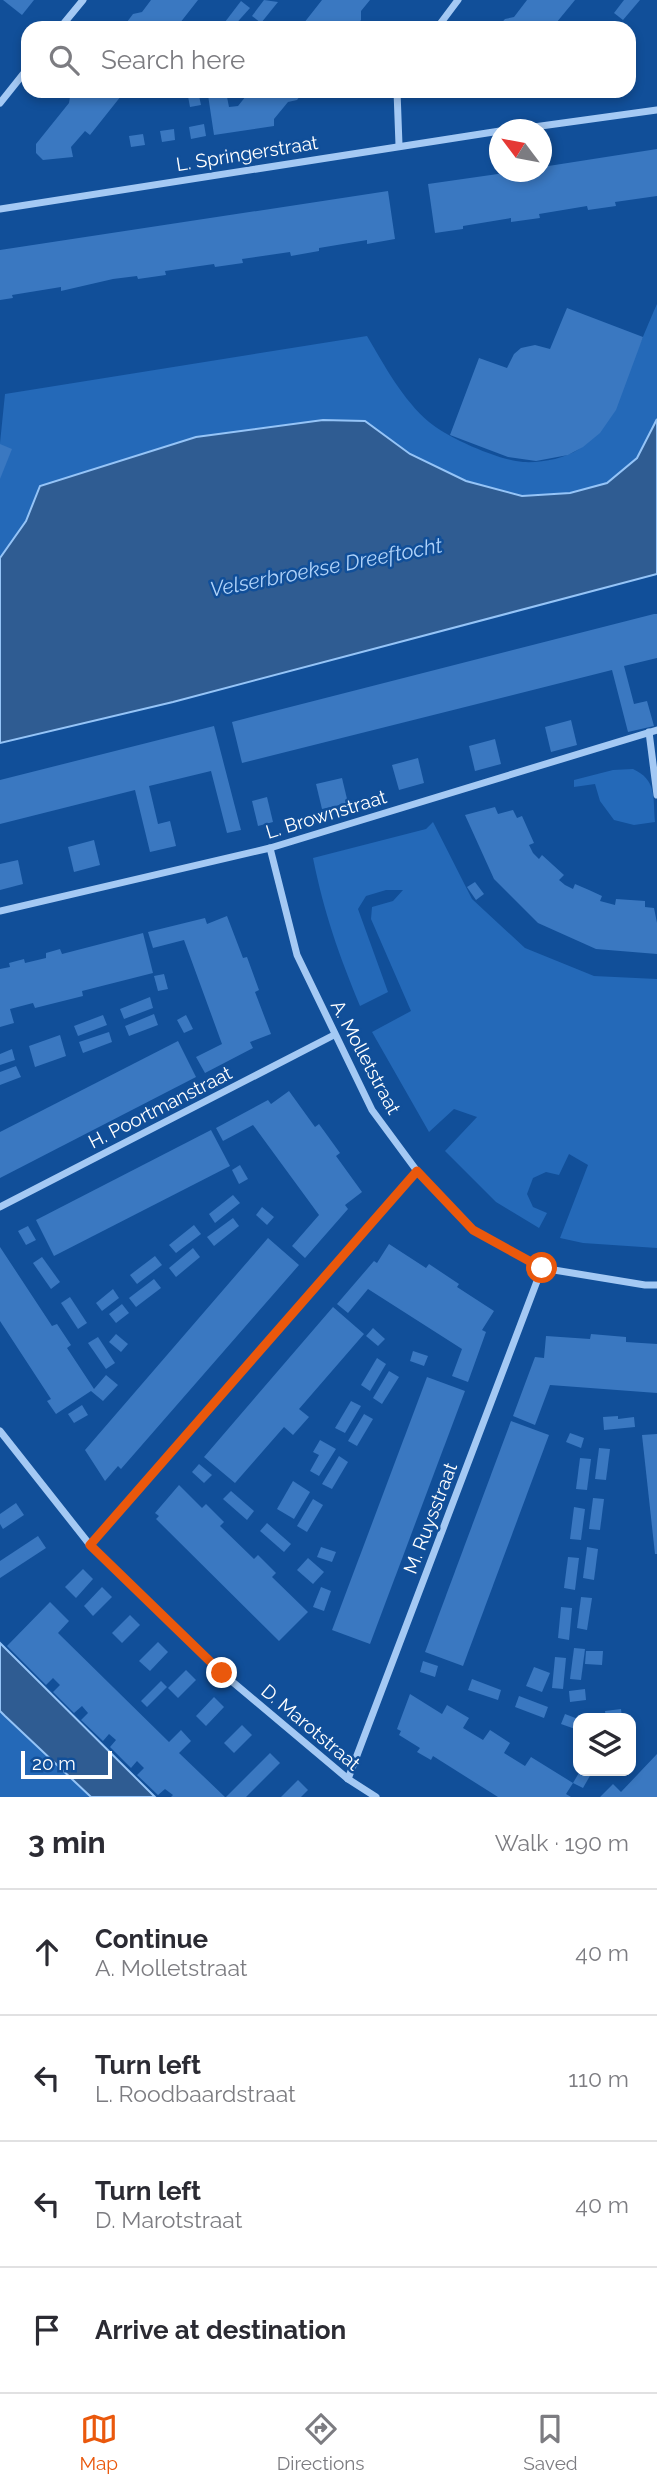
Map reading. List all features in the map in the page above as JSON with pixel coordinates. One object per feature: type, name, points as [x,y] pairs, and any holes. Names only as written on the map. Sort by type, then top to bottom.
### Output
[{"type":"street","points":[[66,21],[83,0]]},
{"type":"street","points":[[442,21],[458,0]]},
{"type":"street","points":[[0,103],[21,77]]},
{"type":"street","points":[[397,98],[399,145]]},
{"type":"street","points":[[552,124],[657,110]]},
{"type":"street","name":"L. Springerstraat","points":[[0,209],[489,132]]},
{"type":"street","points":[[653,731],[657,795]]},
{"type":"street","name":"L. Brownstraat","points":[[0,911],[270,848],[653,731]]},
{"type":"street","name":"A. Molletstraat","points":[[270,848],[297,955],[372,1110],[417,1171],[473,1230],[542,1268],[657,1285]]},
{"type":"street","name":"H. Poortmanstraat","points":[[0,1207],[334,1035]]},
{"type":"street","points":[[90,1545],[417,1171]]},
{"type":"street","name":"M. Ruysstraat","points":[[348,1779],[542,1268]]},
{"type":"street","name":"D. Marotstraat","points":[[0,1431],[90,1545],[222,1673],[348,1779],[376,1797]]},
{"type":"shaded area","points":[[657,304],[657,419],[637,458],[607,483],[570,493],[522,496],[466,481],[410,454],[365,421],[323,420],[196,437],[41,486],[26,521],[0,558],[0,443],[5,394],[367,336],[402,393],[437,428],[500,457],[523,462],[545,461],[579,449],[590,439],[623,382]]},
{"type":"shaded area","points":[[633,769],[641,773],[650,784],[655,822],[634,825],[614,820],[600,801],[595,784],[574,787],[574,780],[613,770]]},
{"type":"shaded area","points":[[433,822],[472,899],[525,948],[594,976],[657,979],[657,1248],[583,1243],[560,1238],[588,1165],[569,1154],[559,1175],[546,1172],[533,1178],[527,1194],[533,1207],[547,1213],[539,1228],[496,1202],[445,1151],[477,1117],[454,1109],[429,1132],[372,1032],[411,1011],[371,919],[372,907],[393,901],[403,890],[386,890],[366,896],[358,909],[388,992],[360,1006],[333,934],[313,858],[426,829]]},
{"type":"shaded area","points":[[0,1711],[5,1716],[91,1797],[0,1797]]},
{"type":"water","name":"Velserbroekse Dreeftocht","points":[[657,419],[657,574],[173,702],[0,743],[0,558],[26,521],[40,486],[196,437],[323,420],[365,421],[410,454],[466,481],[522,496],[570,493],[607,483],[637,458]]},
{"type":"water","points":[[0,1643],[155,1797],[91,1797],[5,1716],[0,1711]]},
{"type":"building","points":[[3,0],[34,0],[22,15]]},
{"type":"building","points":[[151,0],[198,0],[182,21],[128,21],[133,14],[142,12]]},
{"type":"building","points":[[264,0],[278,2],[263,21],[252,16]]},
{"type":"building","points":[[322,0],[370,0],[361,11],[360,21],[306,21]]},
{"type":"building","points":[[527,0],[575,0],[558,21],[503,21],[514,17]]},
{"type":"building","points":[[624,0],[640,0],[623,20],[614,13]]},
{"type":"building","points":[[241,1],[250,8],[238,21],[226,21]]},
{"type":"building","points":[[70,98],[119,98],[90,135],[85,131],[71,147],[73,157],[43,160],[36,153],[36,144],[69,103]]},
{"type":"building","points":[[188,98],[200,98],[201,105],[190,107]]},
{"type":"building","points":[[208,98],[227,98],[229,107],[238,106],[244,98],[299,98],[288,102],[274,119],[274,126],[214,135]]},
{"type":"building","points":[[204,124],[206,136],[191,139],[189,127]]},
{"type":"building","points":[[174,129],[175,140],[162,142],[160,131]]},
{"type":"building","points":[[143,134],[145,145],[131,147],[129,136]]},
{"type":"building","points":[[657,149],[657,196],[615,202],[616,206],[588,210],[587,206],[539,214],[540,218],[511,222],[511,218],[435,233],[428,184],[489,175],[489,182],[552,182],[552,165]]},
{"type":"building","points":[[388,191],[395,239],[367,244],[367,240],[291,256],[290,252],[242,259],[243,263],[165,271],[166,275],[113,279],[61,291],[61,287],[12,295],[13,298],[0,300],[0,250]]},
{"type":"building","points":[[567,308],[643,337],[616,410],[600,433],[568,455],[536,461],[508,457],[450,435],[479,358],[507,368],[514,354],[521,348],[535,345],[550,349]]},
{"type":"building","points":[[0,444],[12,449],[0,479]]},
{"type":"building","points":[[657,614],[657,658],[624,666],[634,704],[647,701],[654,726],[628,732],[612,670],[242,763],[232,722]]},
{"type":"building","points":[[571,720],[577,745],[551,752],[545,727]]},
{"type":"building","points":[[214,726],[241,830],[227,833],[211,771],[149,786],[158,824],[170,821],[176,846],[150,852],[135,790],[0,824],[0,780]]},
{"type":"building","points":[[495,739],[501,764],[475,771],[469,746]]},
{"type":"building","points":[[418,758],[424,783],[399,790],[392,765]]},
{"type":"building","points":[[342,778],[348,803],[322,809],[316,784]]},
{"type":"building","points":[[267,797],[273,822],[258,826],[252,801]]},
{"type":"building","points":[[495,807],[498,814],[513,810],[517,818],[522,816],[534,843],[529,845],[533,853],[539,859],[542,855],[564,875],[559,880],[565,885],[573,889],[575,884],[602,896],[600,901],[615,905],[616,899],[645,901],[645,907],[654,908],[657,954],[596,949],[538,923],[494,879],[465,815]]},
{"type":"building","points":[[94,840],[100,865],[74,872],[68,847]]},
{"type":"building","points":[[18,860],[23,884],[0,890],[0,864]]},
{"type":"building","points":[[475,882],[484,894],[476,900],[467,887]]},
{"type":"building","points":[[227,916],[243,958],[247,957],[259,990],[255,992],[271,1034],[250,1042],[253,1048],[205,1073],[196,1057],[222,1044],[184,940],[153,948],[148,932],[205,918],[207,924]]},
{"type":"building","points":[[143,933],[153,973],[82,991],[83,996],[35,1008],[33,1003],[10,1009],[14,1023],[0,1027],[0,969],[10,967],[9,963],[24,959],[25,963],[46,958],[46,953],[60,949],[62,954]]},
{"type":"building","points":[[164,974],[168,989],[158,991],[154,976]]},
{"type":"building","points":[[150,997],[153,1008],[124,1019],[120,1009]]},
{"type":"building","points":[[154,1014],[158,1025],[129,1036],[125,1026]]},
{"type":"building","points":[[103,1015],[107,1025],[78,1036],[74,1026]]},
{"type":"building","points":[[186,1015],[193,1029],[184,1033],[177,1020]]},
{"type":"building","points":[[109,1032],[112,1042],[83,1053],[79,1042]]},
{"type":"building","points":[[60,1035],[66,1056],[35,1067],[29,1046]]},
{"type":"building","points":[[178,1041],[196,1077],[0,1178],[0,1132]]},
{"type":"building","points":[[12,1049],[15,1060],[0,1065],[0,1054]]},
{"type":"building","points":[[16,1066],[21,1077],[0,1085],[0,1072]]},
{"type":"building","points":[[289,1091],[315,1127],[319,1124],[340,1153],[336,1156],[362,1192],[345,1205],[348,1209],[305,1258],[292,1246],[319,1215],[253,1125],[223,1141],[216,1128],[268,1100],[271,1104]]},
{"type":"building","points":[[211,1130],[230,1166],[54,1256],[36,1220]]},
{"type":"building","points":[[240,1165],[248,1179],[239,1184],[232,1170]]},
{"type":"building","points":[[233,1195],[240,1203],[215,1223],[209,1214]]},
{"type":"building","points":[[262,1207],[274,1217],[267,1225],[256,1215]]},
{"type":"building","points":[[233,1218],[239,1226],[214,1246],[207,1237]]},
{"type":"building","points":[[194,1225],[201,1234],[176,1253],[169,1245]]},
{"type":"building","points":[[28,1226],[36,1240],[26,1245],[18,1231]]},
{"type":"building","points":[[268,1238],[299,1265],[121,1469],[118,1466],[105,1481],[85,1450]]},
{"type":"building","points":[[389,1244],[426,1268],[429,1264],[459,1284],[457,1287],[494,1311],[482,1330],[486,1332],[468,1382],[452,1376],[462,1349],[368,1289],[348,1313],[337,1304],[374,1261],[377,1263]]},
{"type":"building","points":[[0,1247],[52,1326],[57,1324],[71,1345],[67,1348],[94,1389],[106,1375],[118,1385],[103,1401],[91,1391],[56,1414],[47,1401],[51,1399],[0,1321]]},
{"type":"building","points":[[193,1248],[200,1257],[176,1277],[169,1268]]},
{"type":"building","points":[[155,1256],[162,1265],[137,1284],[130,1275]]},
{"type":"building","points":[[42,1257],[60,1282],[51,1289],[33,1263]]},
{"type":"building","points":[[154,1279],[161,1288],[136,1307],[129,1298]]},
{"type":"building","points":[[113,1289],[119,1298],[102,1311],[96,1303]]},
{"type":"building","points":[[70,1297],[87,1323],[78,1329],[61,1303]]},
{"type":"building","points":[[122,1304],[129,1313],[116,1323],[109,1314]]},
{"type":"building","points":[[333,1307],[364,1334],[299,1409],[309,1417],[293,1435],[284,1427],[235,1483],[204,1457]]},
{"type":"building","points":[[373,1328],[385,1339],[378,1346],[366,1336]]},
{"type":"building","points":[[116,1334],[128,1344],[121,1352],[109,1342]]},
{"type":"building","points":[[591,1334],[626,1337],[626,1342],[657,1344],[657,1393],[550,1385],[535,1425],[513,1416],[535,1357],[544,1358],[546,1336],[590,1339]]},
{"type":"building","points":[[98,1337],[115,1363],[106,1369],[88,1343]]},
{"type":"building","points":[[413,1351],[428,1356],[424,1366],[410,1361]]},
{"type":"building","points":[[377,1358],[386,1364],[370,1391],[361,1385]]},
{"type":"building","points":[[389,1371],[399,1377],[382,1404],[373,1398]]},
{"type":"building","points":[[427,1377],[465,1391],[370,1644],[332,1630]]},
{"type":"building","points":[[351,1401],[361,1406],[345,1433],[335,1428]]},
{"type":"building","points":[[82,1405],[88,1415],[74,1423],[68,1414]]},
{"type":"building","points":[[364,1414],[373,1419],[357,1446],[348,1441]]},
{"type":"building","points":[[618,1416],[618,1419],[634,1417],[635,1427],[604,1430],[603,1417]]},
{"type":"building","points":[[511,1421],[549,1435],[463,1666],[425,1652]]},
{"type":"building","points":[[570,1433],[584,1438],[581,1448],[566,1442]]},
{"type":"building","points":[[657,1434],[657,1554],[655,1554],[642,1435]]},
{"type":"building","points":[[320,1440],[336,1449],[319,1476],[310,1471],[319,1455],[313,1452]]},
{"type":"building","points":[[599,1448],[610,1449],[606,1480],[595,1479]]},
{"type":"building","points":[[339,1456],[348,1462],[332,1489],[322,1484]]},
{"type":"building","points":[[580,1458],[591,1459],[587,1490],[576,1489]]},
{"type":"building","points":[[199,1464],[212,1475],[204,1483],[192,1472]]},
{"type":"building","points":[[293,1481],[310,1492],[294,1519],[277,1509]]},
{"type":"building","points":[[179,1485],[202,1508],[206,1504],[224,1522],[220,1526],[254,1559],[258,1555],[276,1573],[272,1577],[308,1612],[279,1641],[156,1519],[159,1516],[155,1513]]},
{"type":"building","points":[[231,1491],[254,1511],[247,1520],[223,1499]]},
{"type":"building","points":[[593,1498],[604,1499],[600,1530],[589,1529]]},
{"type":"building","points":[[313,1499],[323,1505],[307,1532],[297,1526]]},
{"type":"building","points":[[16,1503],[24,1515],[3,1529],[0,1514]]},
{"type":"building","points":[[574,1507],[585,1509],[581,1540],[570,1539]]},
{"type":"building","points":[[267,1523],[291,1544],[284,1552],[260,1531]]},
{"type":"building","points":[[38,1536],[46,1548],[0,1578],[0,1561]]},
{"type":"building","points":[[321,1547],[336,1552],[332,1562],[317,1557]]},
{"type":"building","points":[[587,1547],[598,1549],[594,1580],[583,1578]]},
{"type":"building","points":[[568,1557],[579,1558],[575,1590],[564,1588]]},
{"type":"building","points":[[308,1558],[324,1572],[313,1584],[297,1570]]},
{"type":"building","points":[[83,1569],[93,1579],[76,1598],[65,1587]]},
{"type":"building","points":[[102,1587],[112,1597],[93,1616],[84,1606]]},
{"type":"building","points":[[321,1587],[331,1591],[324,1611],[313,1607]]},
{"type":"building","points":[[581,1597],[592,1598],[587,1630],[577,1628]]},
{"type":"building","points":[[50,1602],[69,1621],[58,1633],[169,1742],[181,1730],[191,1741],[179,1753],[225,1797],[171,1797],[173,1795],[165,1789],[158,1795],[137,1775],[144,1768],[137,1761],[131,1768],[110,1747],[116,1740],[109,1734],[103,1741],[81,1720],[88,1713],[82,1706],[74,1713],[53,1692],[60,1685],[53,1678],[46,1685],[7,1646]]},
{"type":"building","points":[[561,1607],[572,1608],[569,1640],[558,1638]]},
{"type":"building","points":[[130,1615],[140,1625],[122,1643],[112,1633]]},
{"type":"building","points":[[158,1642],[168,1652],[150,1671],[139,1661]]},
{"type":"building","points":[[574,1648],[585,1649],[581,1680],[570,1679]]},
{"type":"building","points":[[586,1651],[603,1651],[602,1665],[585,1664]]},
{"type":"building","points":[[555,1657],[566,1658],[563,1689],[552,1688]]},
{"type":"building","points":[[423,1661],[438,1666],[435,1677],[420,1672]]},
{"type":"building","points":[[534,1667],[550,1673],[542,1692],[526,1686]]},
{"type":"building","points":[[186,1670],[196,1680],[178,1698],[168,1688]]},
{"type":"building","points":[[472,1679],[501,1690],[498,1700],[468,1690]]},
{"type":"building","points":[[161,1681],[167,1687],[147,1707],[141,1701]]},
{"type":"building","points":[[585,1689],[586,1700],[570,1702],[569,1691]]},
{"type":"building","points":[[410,1694],[442,1714],[447,1705],[469,1718],[463,1728],[483,1740],[490,1730],[510,1743],[504,1753],[525,1766],[531,1757],[573,1783],[566,1794],[571,1797],[498,1797],[433,1756],[431,1760],[417,1752],[420,1748],[399,1735],[401,1731],[397,1729]]},
{"type":"building","points":[[519,1696],[548,1707],[544,1718],[515,1707]]},
{"type":"building","points":[[214,1697],[224,1707],[206,1726],[196,1716]]},
{"type":"building","points":[[621,1709],[621,1713],[605,1713]]},
{"type":"building","points":[[565,1714],[573,1717],[573,1728],[561,1724]]},
{"type":"building","points":[[242,1725],[252,1735],[234,1753],[224,1743]]},
{"type":"building","points":[[270,1753],[280,1763],[246,1797],[226,1797]]},
{"type":"building","points":[[657,1754],[657,1797],[600,1797],[613,1784],[621,1792]]},
{"type":"building","points":[[577,1776],[590,1776],[583,1788],[573,1783]]},
{"type":"building","points":[[298,1780],[308,1790],[301,1797],[281,1797]]},
{"type":"route","points":[[222,1673],[90,1545],[417,1171],[473,1230],[542,1268]]}]
